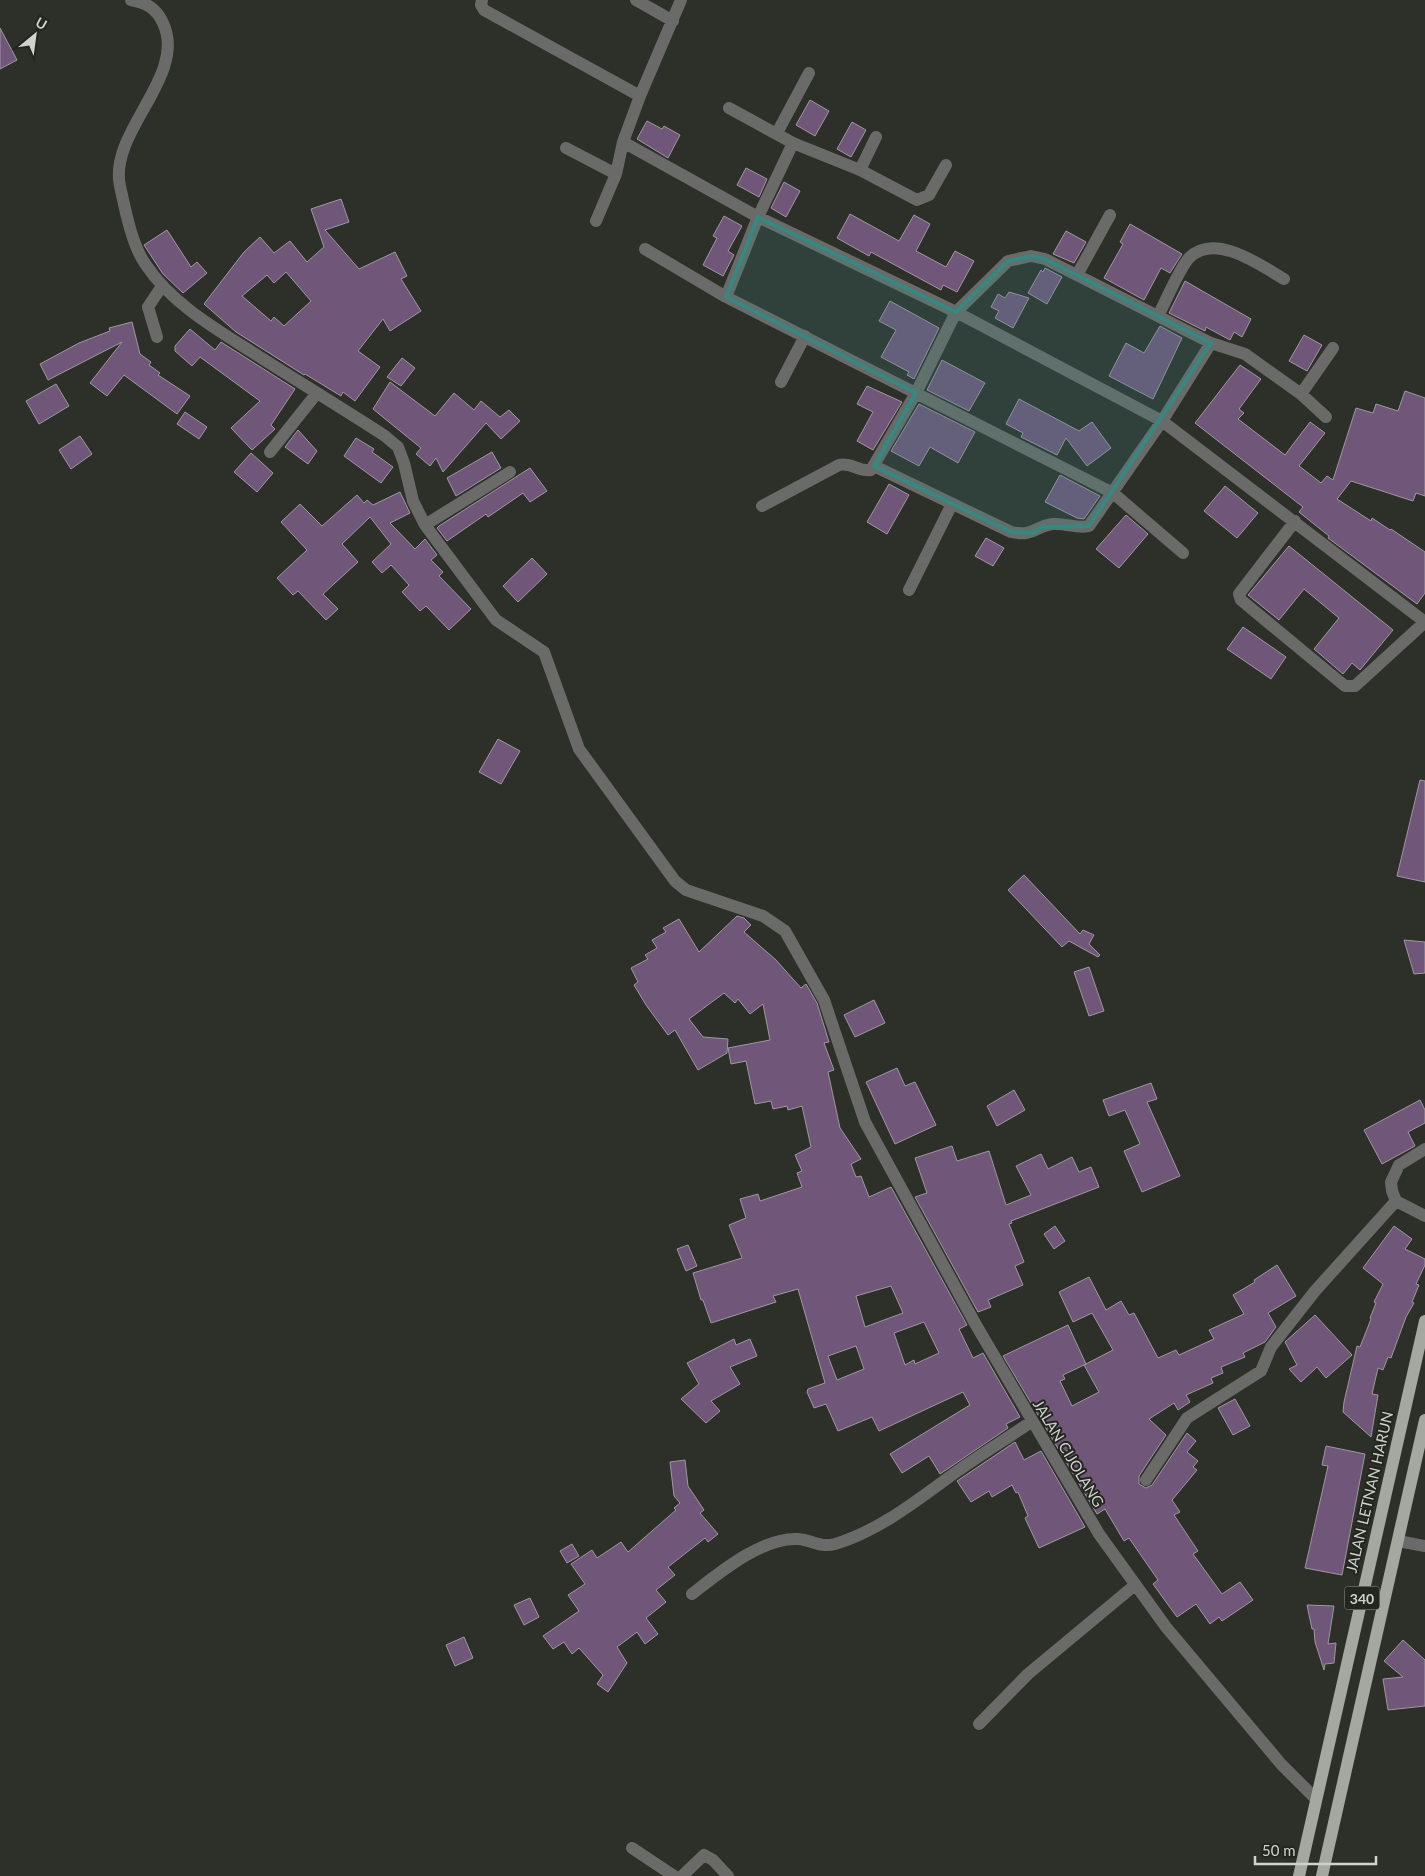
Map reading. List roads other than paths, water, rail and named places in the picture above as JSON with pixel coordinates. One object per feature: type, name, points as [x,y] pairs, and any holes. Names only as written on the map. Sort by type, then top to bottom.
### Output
[{"type":"main road","name":"JALAN LETNAN HARUN","points":[[1299,1876],[1425,1321]]},
{"type":"main road","name":"340","points":[[1322,1876],[1425,1420]]},
{"type":"main road","points":[[1358,1615],[1380,1621]]},
{"type":"street","name":"JALAN CIJOLANG","points":[[131,0],[145,3],[157,11],[168,40],[165,63],[121,157],[119,179],[140,256],[162,286],[213,327],[385,436],[398,447],[413,501],[425,525],[496,620],[544,652],[579,749],[675,881],[686,890],[763,916],[785,931],[824,1000],[865,1122],[1031,1422],[1098,1534],[1166,1627],[1281,1764],[1316,1800]]},
{"type":"street","points":[[482,0],[481,5],[484,10],[640,96]]},
{"type":"street","points":[[636,0],[673,21]]},
{"type":"street","points":[[596,221],[616,174],[624,142],[640,96],[681,0]]},
{"type":"street","points":[[777,133],[809,73]]},
{"type":"street","points":[[729,108],[793,143],[860,170],[917,200],[929,196],[946,165]]},
{"type":"street","points":[[860,170],[876,137]]},
{"type":"street","points":[[624,142],[758,217],[956,312],[1162,421],[1294,521],[1425,622],[1355,686],[1345,686],[1242,600],[1239,594],[1294,521]]},
{"type":"street","points":[[726,297],[758,217],[793,143]]},
{"type":"street","points":[[566,148],[616,174]]},
{"type":"street","points":[[1077,275],[1110,215]]},
{"type":"street","points":[[1158,316],[1188,259],[1205,249],[1210,248],[1240,254],[1284,279]]},
{"type":"street","points":[[645,249],[726,297],[1113,493],[1183,553]]},
{"type":"street","points":[[762,506],[839,465],[850,465],[866,471],[874,466],[916,392],[956,312],[996,270],[1008,261],[1019,257],[1031,256],[1046,259],[1211,343],[1245,354],[1301,394],[1326,417]]},
{"type":"street","points":[[156,337],[148,307],[162,286]]},
{"type":"street","points":[[781,382],[805,336]]},
{"type":"street","points":[[874,466],[1012,532],[1022,535],[1032,533],[1051,524],[1082,528],[1089,526],[1162,421],[1211,343]]},
{"type":"street","points":[[1301,394],[1332,348]]},
{"type":"street","points":[[270,452],[317,393]]},
{"type":"street","points":[[425,525],[510,472]]},
{"type":"street","points":[[909,590],[952,504]]},
{"type":"street","points":[[1425,1149],[1399,1165],[1394,1174],[1392,1191],[1396,1201],[1425,1216]]},
{"type":"street","points":[[1146,1480],[1188,1418],[1261,1371],[1271,1347],[1315,1291],[1396,1201]]},
{"type":"street","points":[[692,1594],[736,1560],[776,1543],[798,1540],[820,1546],[835,1544],[875,1526],[916,1501],[1031,1422]]},
{"type":"street","points":[[1398,1541],[1425,1546]]},
{"type":"street","points":[[978,1724],[1028,1674],[1136,1585]]},
{"type":"street","points":[[632,1848],[674,1876]]},
{"type":"street","points":[[682,1876],[704,1855],[728,1876]]}]
